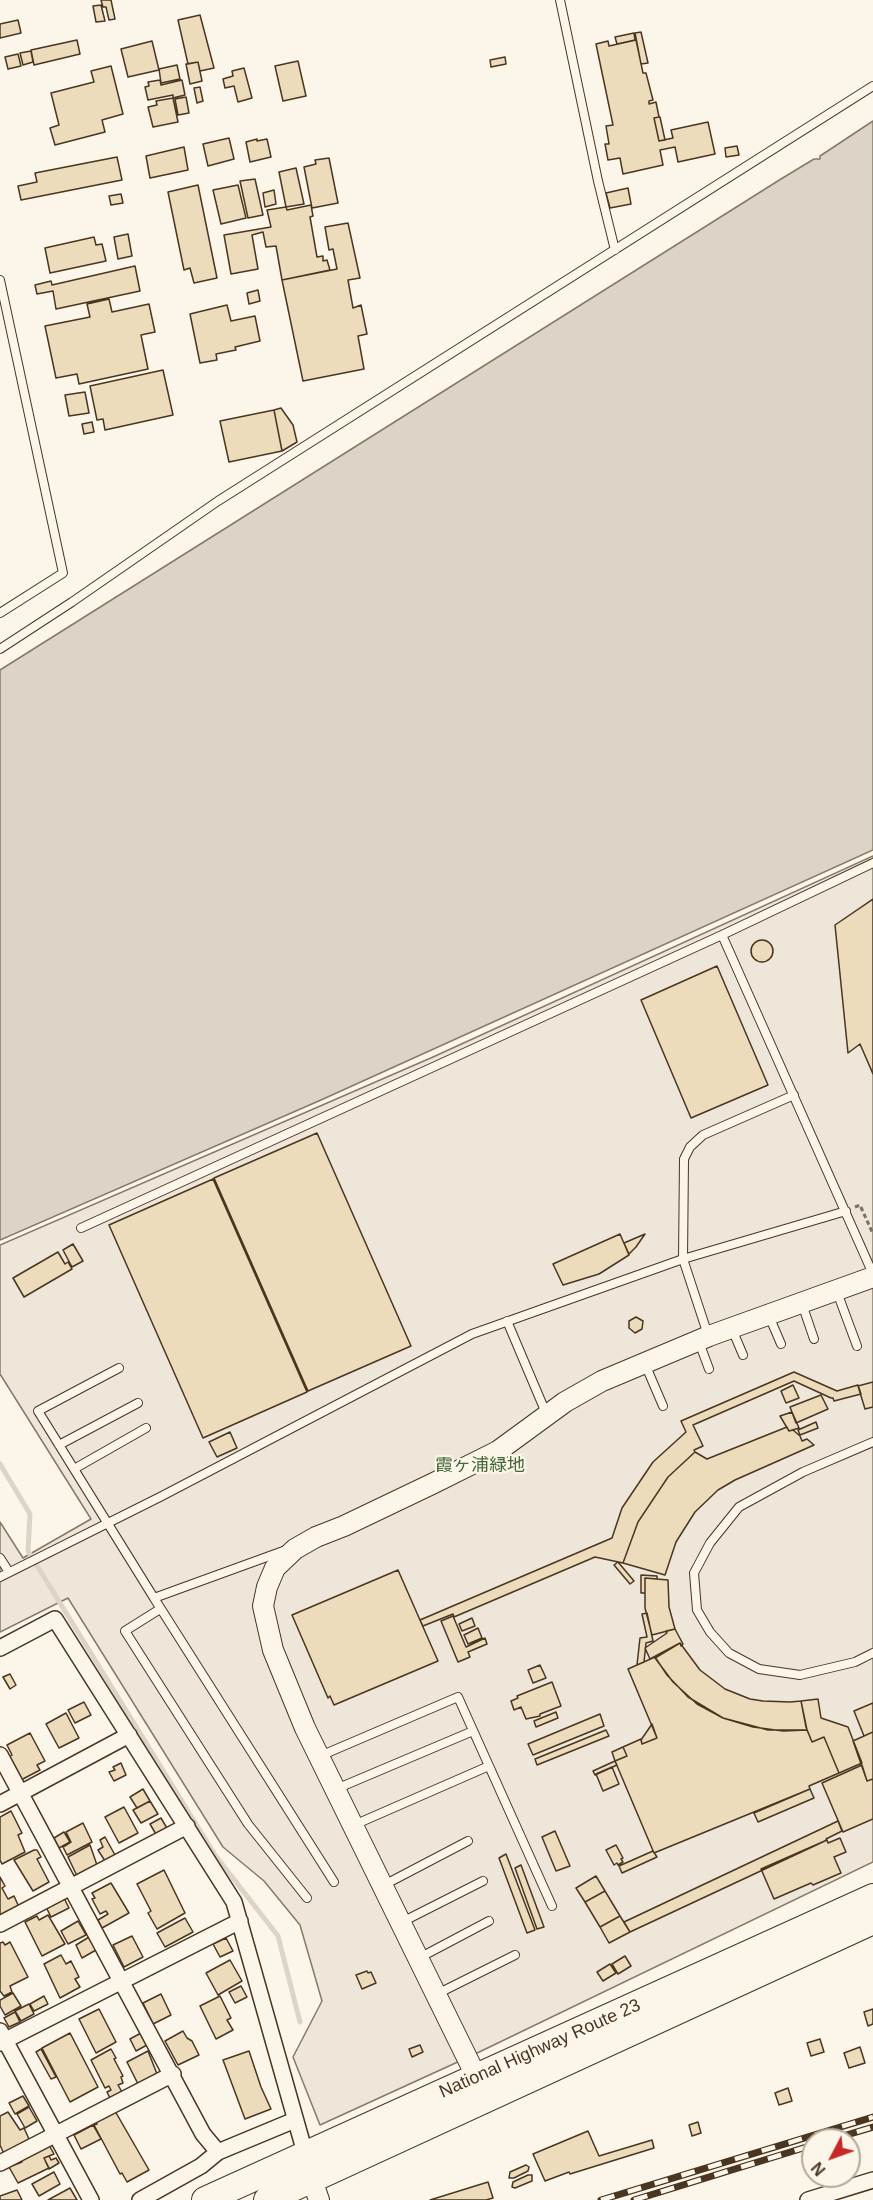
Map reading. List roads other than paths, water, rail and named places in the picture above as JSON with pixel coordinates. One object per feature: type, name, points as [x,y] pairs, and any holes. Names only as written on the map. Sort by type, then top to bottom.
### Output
[{"type":"highway","name":"National Highway Route 23","points":[[205,2200],[873,1897]]},
{"type":"highway","name":"National Highway Route 23","points":[[267,2200],[316,2190],[873,1921]]},
{"type":"street","points":[[477,2078],[305,1728],[273,1650],[263,1606],[267,1587],[275,1568],[295,1549],[307,1542],[434,1483],[498,1450],[602,1380],[704,1338],[873,1277]]},
{"type":"street","points":[[0,1648],[55,1619],[234,1902],[316,2190]]},
{"type":"street","points":[[0,1804],[129,1736]]},
{"type":"street","points":[[0,1755],[173,2074],[203,2134],[219,2152]]},
{"type":"street","points":[[0,1924],[187,1826]]},
{"type":"street","points":[[91,2200],[2,2038],[123,1981],[240,1921]]},
{"type":"street","points":[[0,2163],[173,2074]]},
{"type":"street","points":[[140,2200],[201,2166],[219,2152],[295,2120]]},
{"type":"street","points":[[808,2200],[873,2180]]},
{"type":"lane","points":[[560,0],[615,250]]},
{"type":"lane","points":[[0,649],[218,501],[873,86]]},
{"type":"lane","points":[[0,280],[63,573],[0,613]]},
{"type":"lane","points":[[81,1228],[722,935],[873,863]]},
{"type":"lane","points":[[722,935],[846,1211],[873,1277]]},
{"type":"lane","points":[[709,1369],[704,1338],[683,1259],[684,1159],[690,1147],[703,1135],[794,1095]]},
{"type":"lane","points":[[0,1577],[472,1334],[683,1259],[846,1211]]},
{"type":"lane","points":[[836,1290],[857,1346]]},
{"type":"lane","points":[[802,1303],[814,1339]]},
{"type":"lane","points":[[768,1315],[781,1344]]},
{"type":"lane","points":[[507,1321],[547,1415]]},
{"type":"lane","points":[[732,1328],[743,1355]]},
{"type":"lane","points":[[644,1362],[663,1406]]},
{"type":"lane","points":[[119,1368],[38,1411],[74,1469],[103,1525],[154,1599],[334,1882]]},
{"type":"lane","points":[[59,1445],[138,1403]]},
{"type":"lane","points":[[74,1469],[147,1428]]},
{"type":"lane","points":[[873,1442],[803,1472],[739,1507],[710,1543],[694,1573],[697,1610],[710,1632],[729,1653],[759,1669],[800,1675],[855,1662],[873,1653]]},
{"type":"lane","points":[[154,1599],[307,1542]]},
{"type":"lane","points":[[0,1558],[9,1572]]},
{"type":"lane","points":[[160,1609],[125,1630],[248,1824],[307,1898]]},
{"type":"lane","points":[[319,1756],[458,1697],[552,1906]]},
{"type":"lane","points":[[335,1790],[472,1731]]},
{"type":"lane","points":[[353,1826],[489,1766]]},
{"type":"lane","points":[[382,1886],[468,1841]]},
{"type":"lane","points":[[400,1923],[483,1881]]},
{"type":"lane","points":[[418,1959],[489,1921]]},
{"type":"lane","points":[[436,1995],[515,1955]]},
{"type":"waterway","points":[[0,1464],[30,1514],[28,1551],[215,1855],[278,1936],[300,2022]]},
{"type":"railway","points":[[601,2200],[873,2117]]},
{"type":"railway","points":[[861,2131],[873,2127]]},
{"type":"railway","points":[[634,2200],[801,2149]]},
{"type":"park label","name":"霞ヶ浦緑地","points":[[480,1466]]}]
